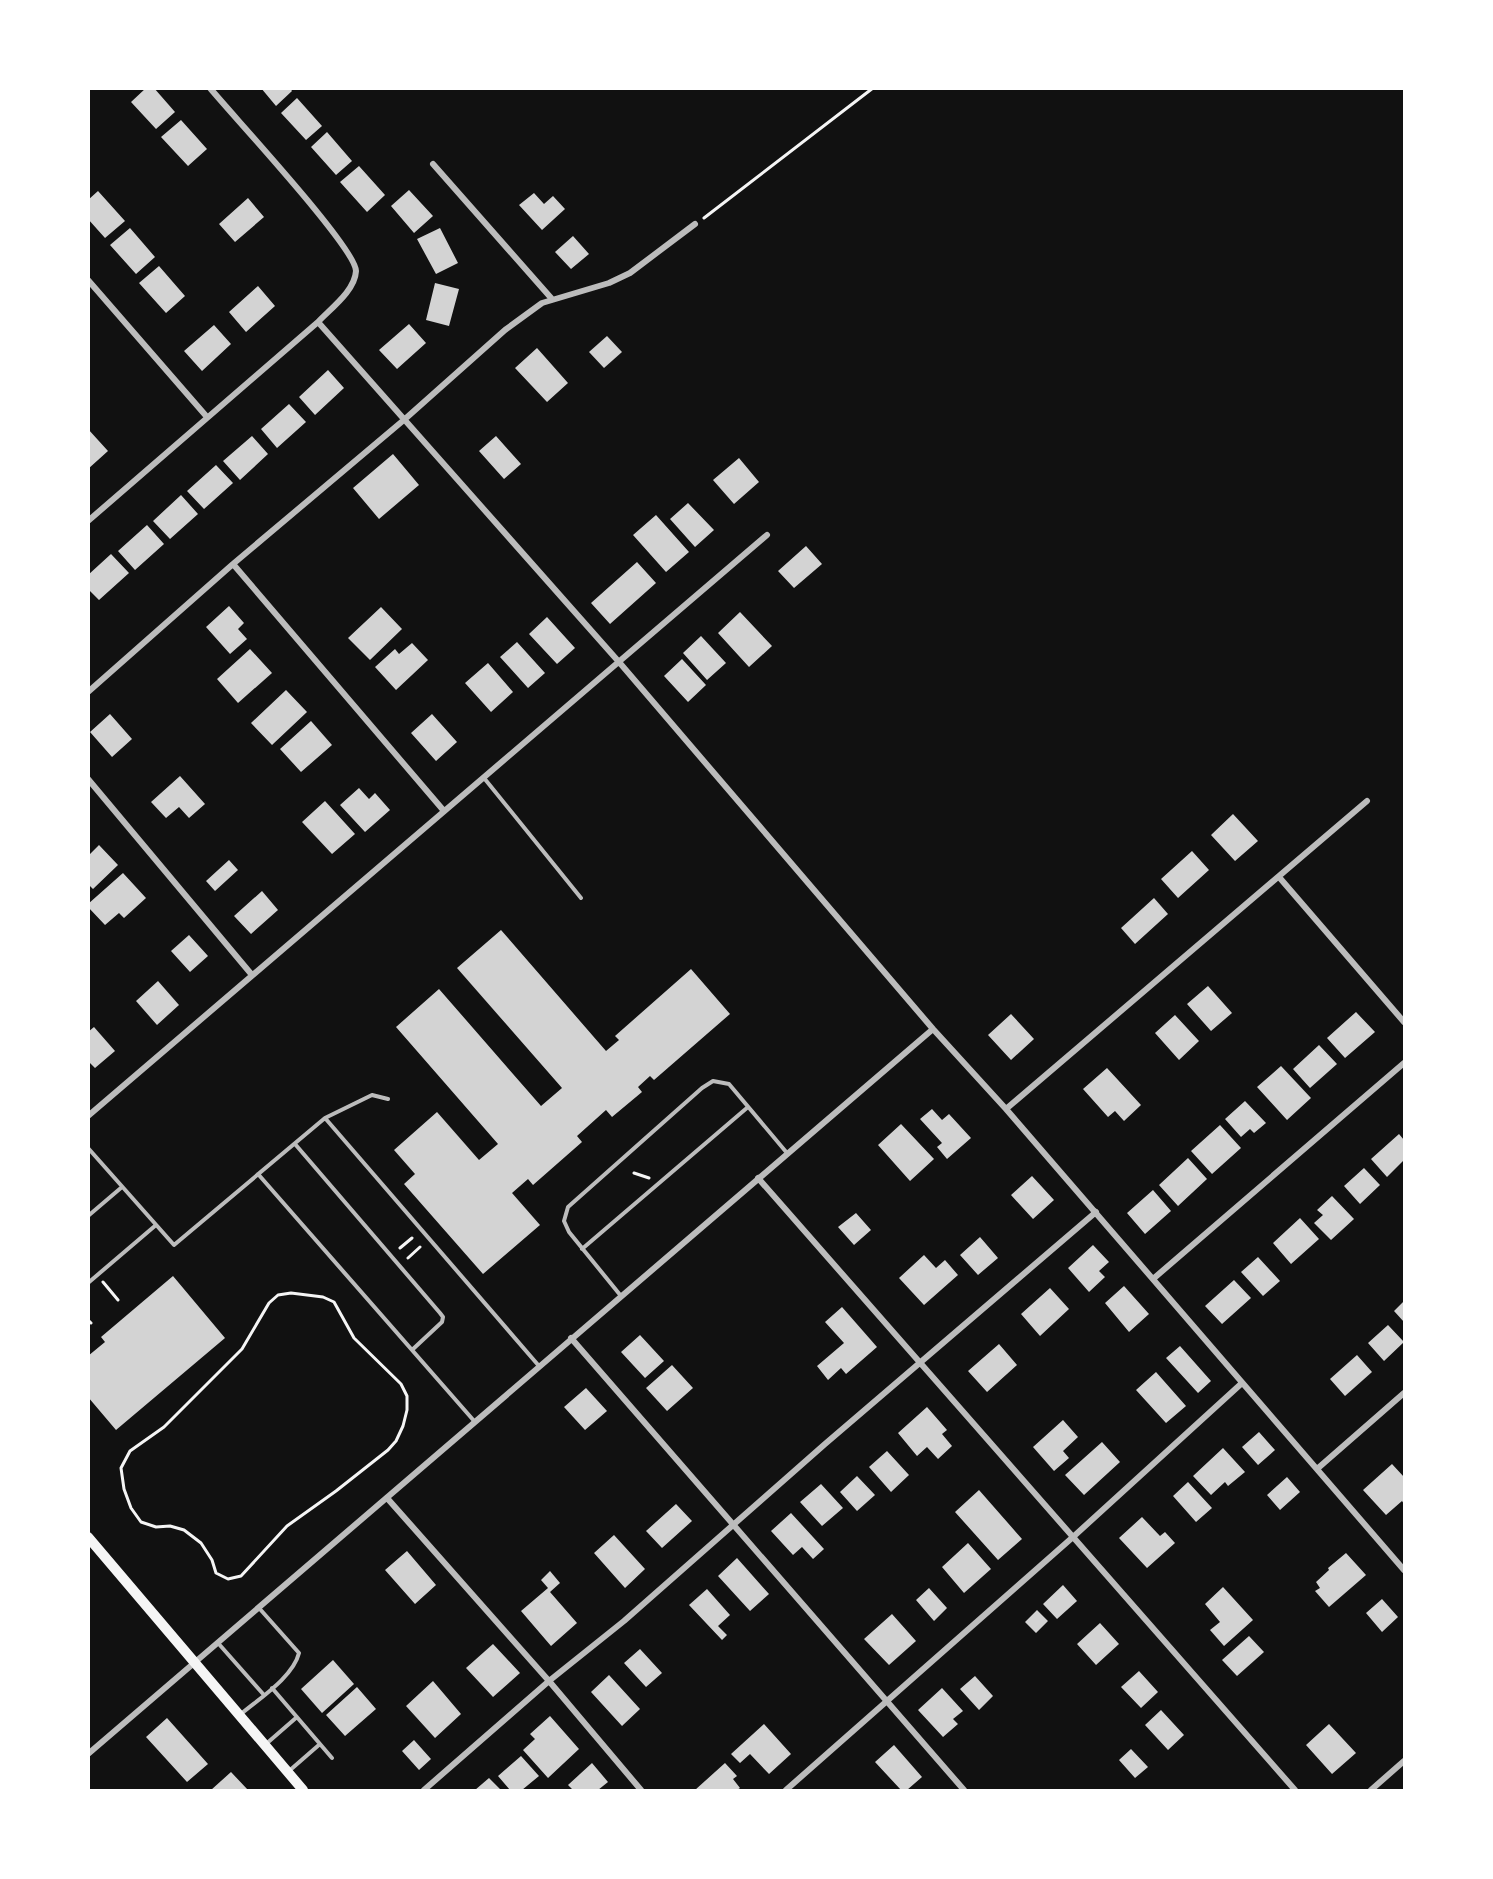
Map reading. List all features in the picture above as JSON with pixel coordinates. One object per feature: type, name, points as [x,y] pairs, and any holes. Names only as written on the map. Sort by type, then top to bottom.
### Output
[{"type":"main road","points":[[88,1537],[303,1791]]},
{"type":"street","points":[[88,521],[318,322],[350,288],[356,272],[342,243],[316,210],[210,88]]},
{"type":"street","points":[[433,164],[552,299]]},
{"type":"street","points":[[88,692],[505,330],[542,303],[600,286],[630,273],[695,224]]},
{"type":"street","points":[[88,280],[207,417]]},
{"type":"street","points":[[318,322],[619,662],[933,1029],[1096,1212],[1404,1570]]},
{"type":"street","points":[[88,1116],[767,535]]},
{"type":"street","points":[[233,564],[444,811]]},
{"type":"street","points":[[88,778],[252,975]]},
{"type":"street","points":[[1006,1109],[1367,801]]},
{"type":"street","points":[[1279,877],[1404,1022]]},
{"type":"street","points":[[88,1754],[933,1029]]},
{"type":"street","points":[[1153,1279],[1404,1063]]},
{"type":"street","points":[[758,1178],[1295,1791]]},
{"type":"street","points":[[424,1791],[1096,1212]]},
{"type":"street","points":[[571,1338],[964,1791]]},
{"type":"street","points":[[786,1791],[1073,1537],[1242,1383]]},
{"type":"street","points":[[1317,1469],[1404,1393]]},
{"type":"street","points":[[387,1498],[549,1681],[642,1791]]},
{"type":"street","points":[[1371,1791],[1404,1761]]},
{"type":"lane","points":[[483,777],[581,898]]},
{"type":"lane","points":[[621,1296],[569,1232],[564,1221],[568,1207],[702,1088],[713,1081],[729,1084],[787,1153]]},
{"type":"lane","points":[[88,1149],[174,1245],[325,1118],[372,1095],[388,1099]]},
{"type":"lane","points":[[582,1249],[748,1107]]},
{"type":"lane","points":[[325,1118],[539,1366]]},
{"type":"lane","points":[[295,1144],[441,1313],[442,1322],[412,1350]]},
{"type":"lane","points":[[258,1174],[475,1422]]},
{"type":"lane","points":[[88,1216],[122,1187]]},
{"type":"lane","points":[[88,1283],[156,1225]]},
{"type":"lane","points":[[240,1716],[287,1675],[297,1663],[299,1653],[259,1608]]},
{"type":"lane","points":[[218,1643],[264,1695]]},
{"type":"lane","points":[[272,1688],[332,1758]]},
{"type":"lane","points":[[264,1745],[297,1717]]},
{"type":"lane","points":[[288,1773],[320,1744]]},
{"type":"path","points":[[695,224],[873,88]]},
{"type":"path","points":[[634,1173],[652,1179]]},
{"type":"path","points":[[400,1248],[412,1238]]},
{"type":"path","points":[[408,1258],[420,1247]]},
{"type":"path","points":[[103,1282],[118,1300]]},
{"type":"path","points":[[291,1293],[322,1297],[334,1302],[354,1338],[401,1384],[407,1396],[407,1410],[396,1441],[388,1450],[287,1526],[241,1575],[228,1579],[216,1573],[212,1560],[201,1543],[184,1530],[170,1526],[156,1527],[141,1522],[131,1508],[124,1490],[121,1468],[130,1451],[164,1427],[229,1362],[242,1349],[269,1303],[278,1295],[291,1293]]},
{"type":"building","points":[[146,88],[154,88],[175,112],[156,129],[131,102]]},
{"type":"building","points":[[261,88],[290,88],[292,91],[276,106]]},
{"type":"building","points":[[297,98],[322,126],[306,140],[281,113]]},
{"type":"building","points":[[181,120],[207,149],[188,166],[161,137]]},
{"type":"building","points":[[327,132],[352,161],[336,175],[311,147]]},
{"type":"building","points":[[359,166],[385,195],[367,212],[340,182]]},
{"type":"building","points":[[409,190],[433,216],[414,233],[391,206]]},
{"type":"building","points":[[98,191],[125,221],[105,238],[88,219],[88,200]]},
{"type":"building","points":[[534,193],[544,204],[553,196],[565,209],[542,230],[519,205]]},
{"type":"building","points":[[248,198],[264,217],[235,242],[219,224]]},
{"type":"building","points":[[130,228],[155,257],[136,274],[110,245]]},
{"type":"building","points":[[440,228],[458,263],[436,274],[417,239]]},
{"type":"building","points":[[573,236],[589,254],[571,269],[555,252]]},
{"type":"building","points":[[159,266],[185,296],[166,313],[139,283]]},
{"type":"building","points":[[435,283],[459,289],[449,326],[426,320]]},
{"type":"building","points":[[258,286],[275,306],[246,332],[229,312]]},
{"type":"building","points":[[409,324],[426,343],[397,369],[379,350]]},
{"type":"building","points":[[214,325],[231,344],[202,371],[184,351]]},
{"type":"building","points":[[607,336],[622,352],[604,368],[589,352]]},
{"type":"building","points":[[537,348],[568,383],[547,402],[515,368]]},
{"type":"building","points":[[328,370],[344,388],[315,415],[299,397]]},
{"type":"building","points":[[289,404],[306,422],[277,448],[261,429]]},
{"type":"building","points":[[88,429],[108,451],[88,469]]},
{"type":"building","points":[[252,436],[268,454],[240,480],[223,461]]},
{"type":"building","points":[[496,436],[521,464],[504,479],[479,451]]},
{"type":"building","points":[[393,454],[419,485],[379,519],[353,488]]},
{"type":"building","points":[[739,458],[759,482],[734,504],[713,480]]},
{"type":"building","points":[[216,465],[233,483],[204,509],[187,491]]},
{"type":"building","points":[[181,495],[198,514],[170,539],[153,521]]},
{"type":"building","points":[[688,503],[714,530],[695,547],[670,519]]},
{"type":"building","points":[[656,515],[689,552],[666,572],[633,535]]},
{"type":"building","points":[[147,525],[164,544],[135,570],[118,551]]},
{"type":"building","points":[[806,546],[822,564],[794,588],[778,571]]},
{"type":"building","points":[[111,554],[129,573],[99,600],[88,589],[88,575]]},
{"type":"building","points":[[637,562],[656,583],[610,624],[591,603]]},
{"type":"building","points":[[229,606],[244,623],[238,629],[247,639],[230,654],[206,627]]},
{"type":"building","points":[[381,607],[402,629],[370,660],[348,638]]},
{"type":"building","points":[[740,612],[772,646],[749,667],[718,633]]},
{"type":"building","points":[[547,617],[575,648],[557,664],[529,634]]},
{"type":"building","points":[[701,636],[726,663],[707,680],[683,653]]},
{"type":"building","points":[[517,642],[545,673],[528,688],[500,657]]},
{"type":"building","points":[[412,643],[428,660],[396,690],[375,667],[395,649],[399,654]]},
{"type":"building","points":[[250,649],[272,673],[238,703],[217,679]]},
{"type":"building","points":[[682,659],[706,685],[688,702],[664,676]]},
{"type":"building","points":[[488,663],[513,692],[491,712],[465,683]]},
{"type":"building","points":[[286,690],[307,712],[272,745],[251,723]]},
{"type":"building","points":[[110,714],[132,739],[112,757],[90,732]]},
{"type":"building","points":[[432,714],[457,742],[436,761],[411,733]]},
{"type":"building","points":[[311,721],[332,745],[301,772],[280,749]]},
{"type":"building","points":[[180,776],[205,804],[189,818],[179,807],[166,818],[151,802]]},
{"type":"building","points":[[359,788],[369,799],[375,793],[390,810],[365,832],[340,805]]},
{"type":"building","points":[[325,801],[355,834],[332,854],[302,822]]},
{"type":"building","points":[[1233,814],[1258,841],[1235,861],[1211,835]]},
{"type":"building","points":[[99,845],[118,865],[93,889],[88,884],[88,856]]},
{"type":"building","points":[[1192,851],[1209,870],[1178,898],[1161,879]]},
{"type":"building","points":[[229,860],[238,870],[215,891],[206,881]]},
{"type":"building","points":[[123,873],[146,898],[124,918],[119,913],[105,925],[88,907],[88,904]]},
{"type":"building","points":[[262,891],[278,910],[251,934],[234,916]]},
{"type":"building","points":[[1154,898],[1168,914],[1135,944],[1121,928]]},
{"type":"building","points":[[501,930],[606,1051],[619,1040],[615,1036],[691,969],[730,1014],[654,1080],[650,1076],[638,1087],[642,1092],[612,1117],[606,1110],[577,1136],[582,1142],[533,1185],[528,1179],[512,1193],[540,1225],[483,1274],[404,1184],[415,1174],[394,1150],[437,1112],[479,1160],[498,1144],[396,1027],[439,989],[541,1106],[562,1088],[457,968]]},
{"type":"building","points":[[189,935],[208,956],[190,972],[171,951]]},
{"type":"building","points":[[158,981],[179,1005],[157,1025],[136,1001]]},
{"type":"building","points":[[1208,986],[1232,1013],[1211,1031],[1187,1004]]},
{"type":"building","points":[[1356,1012],[1375,1032],[1345,1058],[1327,1038]]},
{"type":"building","points":[[1011,1014],[1034,1039],[1011,1060],[988,1035]]},
{"type":"building","points":[[1175,1015],[1199,1041],[1179,1060],[1155,1033]]},
{"type":"building","points":[[94,1027],[115,1051],[95,1068],[88,1061],[88,1032]]},
{"type":"building","points":[[1319,1045],[1337,1064],[1310,1088],[1293,1069]]},
{"type":"building","points":[[1281,1066],[1311,1098],[1287,1120],[1257,1087]]},
{"type":"building","points":[[1107,1068],[1141,1105],[1124,1121],[1115,1111],[1108,1117],[1083,1089]]},
{"type":"building","points":[[1245,1101],[1266,1123],[1254,1133],[1250,1129],[1241,1137],[1225,1119]]},
{"type":"building","points":[[932,1109],[942,1120],[949,1114],[971,1138],[947,1159],[937,1147],[942,1143],[920,1119]]},
{"type":"building","points":[[901,1124],[934,1159],[910,1181],[878,1145]]},
{"type":"building","points":[[1220,1125],[1241,1148],[1212,1174],[1191,1151]]},
{"type":"building","points":[[1399,1134],[1404,1140],[1404,1160],[1387,1177],[1371,1159]]},
{"type":"building","points":[[1188,1158],[1207,1179],[1178,1206],[1159,1185]]},
{"type":"building","points":[[1364,1168],[1380,1185],[1360,1204],[1344,1186]]},
{"type":"building","points":[[1032,1176],[1054,1200],[1033,1219],[1011,1195]]},
{"type":"building","points":[[1153,1190],[1171,1211],[1145,1234],[1127,1213]]},
{"type":"building","points":[[1332,1196],[1354,1219],[1331,1240],[1314,1223],[1323,1215],[1317,1210]]},
{"type":"building","points":[[856,1213],[871,1230],[854,1245],[838,1227]]},
{"type":"building","points":[[1300,1218],[1319,1239],[1291,1264],[1273,1243]]},
{"type":"building","points":[[980,1237],[998,1258],[978,1275],[960,1255]]},
{"type":"building","points":[[1093,1245],[1109,1262],[1099,1271],[1105,1277],[1089,1292],[1068,1268]]},
{"type":"building","points":[[924,1255],[936,1268],[945,1260],[958,1275],[924,1305],[899,1278]]},
{"type":"building","points":[[1258,1257],[1280,1281],[1263,1296],[1241,1272]]},
{"type":"building","points":[[173,1276],[225,1338],[116,1430],[88,1397],[88,1356],[105,1342],[101,1337]]},
{"type":"building","points":[[1234,1280],[1251,1298],[1222,1324],[1205,1306]]},
{"type":"building","points":[[1124,1286],[1149,1314],[1129,1332],[1105,1303]]},
{"type":"building","points":[[1050,1288],[1069,1309],[1040,1336],[1021,1314]]},
{"type":"building","points":[[1404,1301],[1404,1322],[1394,1311]]},
{"type":"building","points":[[842,1307],[877,1347],[846,1374],[841,1368],[828,1380],[817,1366],[844,1343],[825,1322]]},
{"type":"building","points":[[1388,1325],[1404,1342],[1384,1361],[1368,1343]]},
{"type":"building","points":[[640,1335],[664,1361],[645,1378],[621,1352]]},
{"type":"building","points":[[999,1344],[1017,1365],[987,1392],[968,1371]]},
{"type":"building","points":[[1180,1346],[1211,1381],[1198,1393],[1166,1358]]},
{"type":"building","points":[[1357,1355],[1372,1372],[1345,1396],[1330,1379]]},
{"type":"building","points":[[672,1365],[693,1388],[667,1411],[646,1388]]},
{"type":"building","points":[[1156,1372],[1186,1406],[1166,1423],[1136,1390]]},
{"type":"building","points":[[586,1388],[607,1411],[585,1430],[564,1407]]},
{"type":"building","points":[[927,1407],[947,1430],[942,1434],[952,1446],[938,1459],[927,1447],[917,1456],[898,1433]]},
{"type":"building","points":[[1063,1420],[1078,1437],[1063,1451],[1069,1458],[1054,1471],[1033,1447]]},
{"type":"building","points":[[1259,1432],[1275,1450],[1258,1465],[1242,1447]]},
{"type":"building","points":[[1102,1442],[1120,1462],[1084,1495],[1065,1475]]},
{"type":"building","points":[[1223,1448],[1245,1472],[1228,1486],[1225,1482],[1211,1495],[1193,1476]]},
{"type":"building","points":[[887,1451],[909,1475],[891,1492],[869,1467]]},
{"type":"building","points":[[1392,1464],[1404,1477],[1404,1504],[1402,1501],[1386,1515],[1363,1490]]},
{"type":"building","points":[[857,1476],[875,1495],[857,1511],[840,1492]]},
{"type":"building","points":[[1287,1477],[1300,1492],[1280,1510],[1267,1495]]},
{"type":"building","points":[[1188,1482],[1212,1508],[1196,1522],[1173,1496]]},
{"type":"building","points":[[821,1484],[843,1508],[822,1526],[800,1502]]},
{"type":"building","points":[[979,1490],[1022,1539],[998,1560],[955,1512]]},
{"type":"building","points":[[676,1504],[692,1521],[662,1548],[646,1531]]},
{"type":"building","points":[[791,1513],[824,1549],[813,1559],[802,1547],[793,1555],[771,1531]]},
{"type":"building","points":[[1142,1517],[1160,1536],[1165,1532],[1175,1543],[1147,1568],[1119,1538]]},
{"type":"building","points":[[614,1535],[645,1569],[625,1588],[594,1553]]},
{"type":"building","points":[[968,1543],[991,1569],[964,1593],[942,1567]]},
{"type":"building","points":[[407,1551],[436,1585],[415,1604],[385,1570]]},
{"type":"building","points":[[1346,1553],[1366,1575],[1329,1607],[1315,1591],[1320,1588],[1316,1582]]},
{"type":"building","points":[[737,1558],[769,1594],[750,1611],[718,1576]]},
{"type":"building","points":[[550,1571],[560,1583],[550,1592],[577,1623],[551,1646],[521,1611],[548,1588],[541,1580]]},
{"type":"building","points":[[1063,1585],[1077,1601],[1057,1619],[1043,1604]]},
{"type":"building","points":[[1223,1587],[1253,1620],[1224,1646],[1210,1630],[1220,1622],[1205,1604]]},
{"type":"building","points":[[929,1588],[947,1608],[934,1621],[916,1600]]},
{"type":"building","points":[[707,1589],[730,1615],[718,1626],[727,1635],[722,1640],[689,1605]]},
{"type":"building","points":[[1382,1599],[1398,1617],[1382,1632],[1366,1613]]},
{"type":"building","points":[[1037,1610],[1048,1621],[1036,1633],[1025,1622]]},
{"type":"building","points":[[892,1614],[916,1641],[889,1665],[864,1639]]},
{"type":"building","points":[[1100,1623],[1119,1644],[1096,1665],[1077,1644]]},
{"type":"building","points":[[1249,1636],[1264,1652],[1237,1676],[1222,1660]]},
{"type":"building","points":[[493,1644],[520,1673],[493,1697],[466,1668]]},
{"type":"building","points":[[640,1649],[662,1673],[646,1687],[624,1663]]},
{"type":"building","points":[[333,1660],[354,1684],[322,1713],[301,1689]]},
{"type":"building","points":[[1139,1671],[1158,1692],[1141,1708],[1121,1687]]},
{"type":"building","points":[[609,1675],[640,1709],[622,1726],[591,1692]]},
{"type":"building","points":[[975,1676],[993,1696],[979,1710],[960,1689]]},
{"type":"building","points":[[433,1681],[461,1714],[435,1738],[406,1706]]},
{"type":"building","points":[[357,1687],[376,1709],[345,1736],[326,1715]]},
{"type":"building","points":[[942,1688],[963,1711],[953,1719],[958,1724],[943,1737],[918,1710]]},
{"type":"building","points":[[1161,1710],[1184,1735],[1168,1750],[1145,1725]]},
{"type":"building","points":[[550,1716],[579,1749],[548,1778],[523,1750],[535,1739],[530,1734]]},
{"type":"building","points":[[167,1718],[208,1764],[187,1782],[146,1737]]},
{"type":"building","points":[[764,1724],[791,1754],[769,1774],[750,1754],[740,1763],[731,1754]]},
{"type":"building","points":[[1329,1724],[1356,1753],[1332,1774],[1306,1745]]},
{"type":"building","points":[[414,1740],[431,1759],[419,1770],[402,1751]]},
{"type":"building","points":[[894,1745],[922,1777],[907,1790],[901,1790],[875,1762]]},
{"type":"building","points":[[1131,1749],[1148,1767],[1135,1778],[1119,1760]]},
{"type":"building","points":[[521,1756],[539,1776],[522,1790],[510,1790],[498,1776]]},
{"type":"building","points":[[592,1763],[608,1782],[598,1790],[573,1790],[568,1785]]},
{"type":"building","points":[[725,1763],[737,1776],[733,1779],[740,1788],[737,1790],[695,1790]]},
{"type":"building","points":[[231,1772],[248,1790],[211,1790]]},
{"type":"building","points":[[489,1778],[501,1790],[475,1790]]}]
